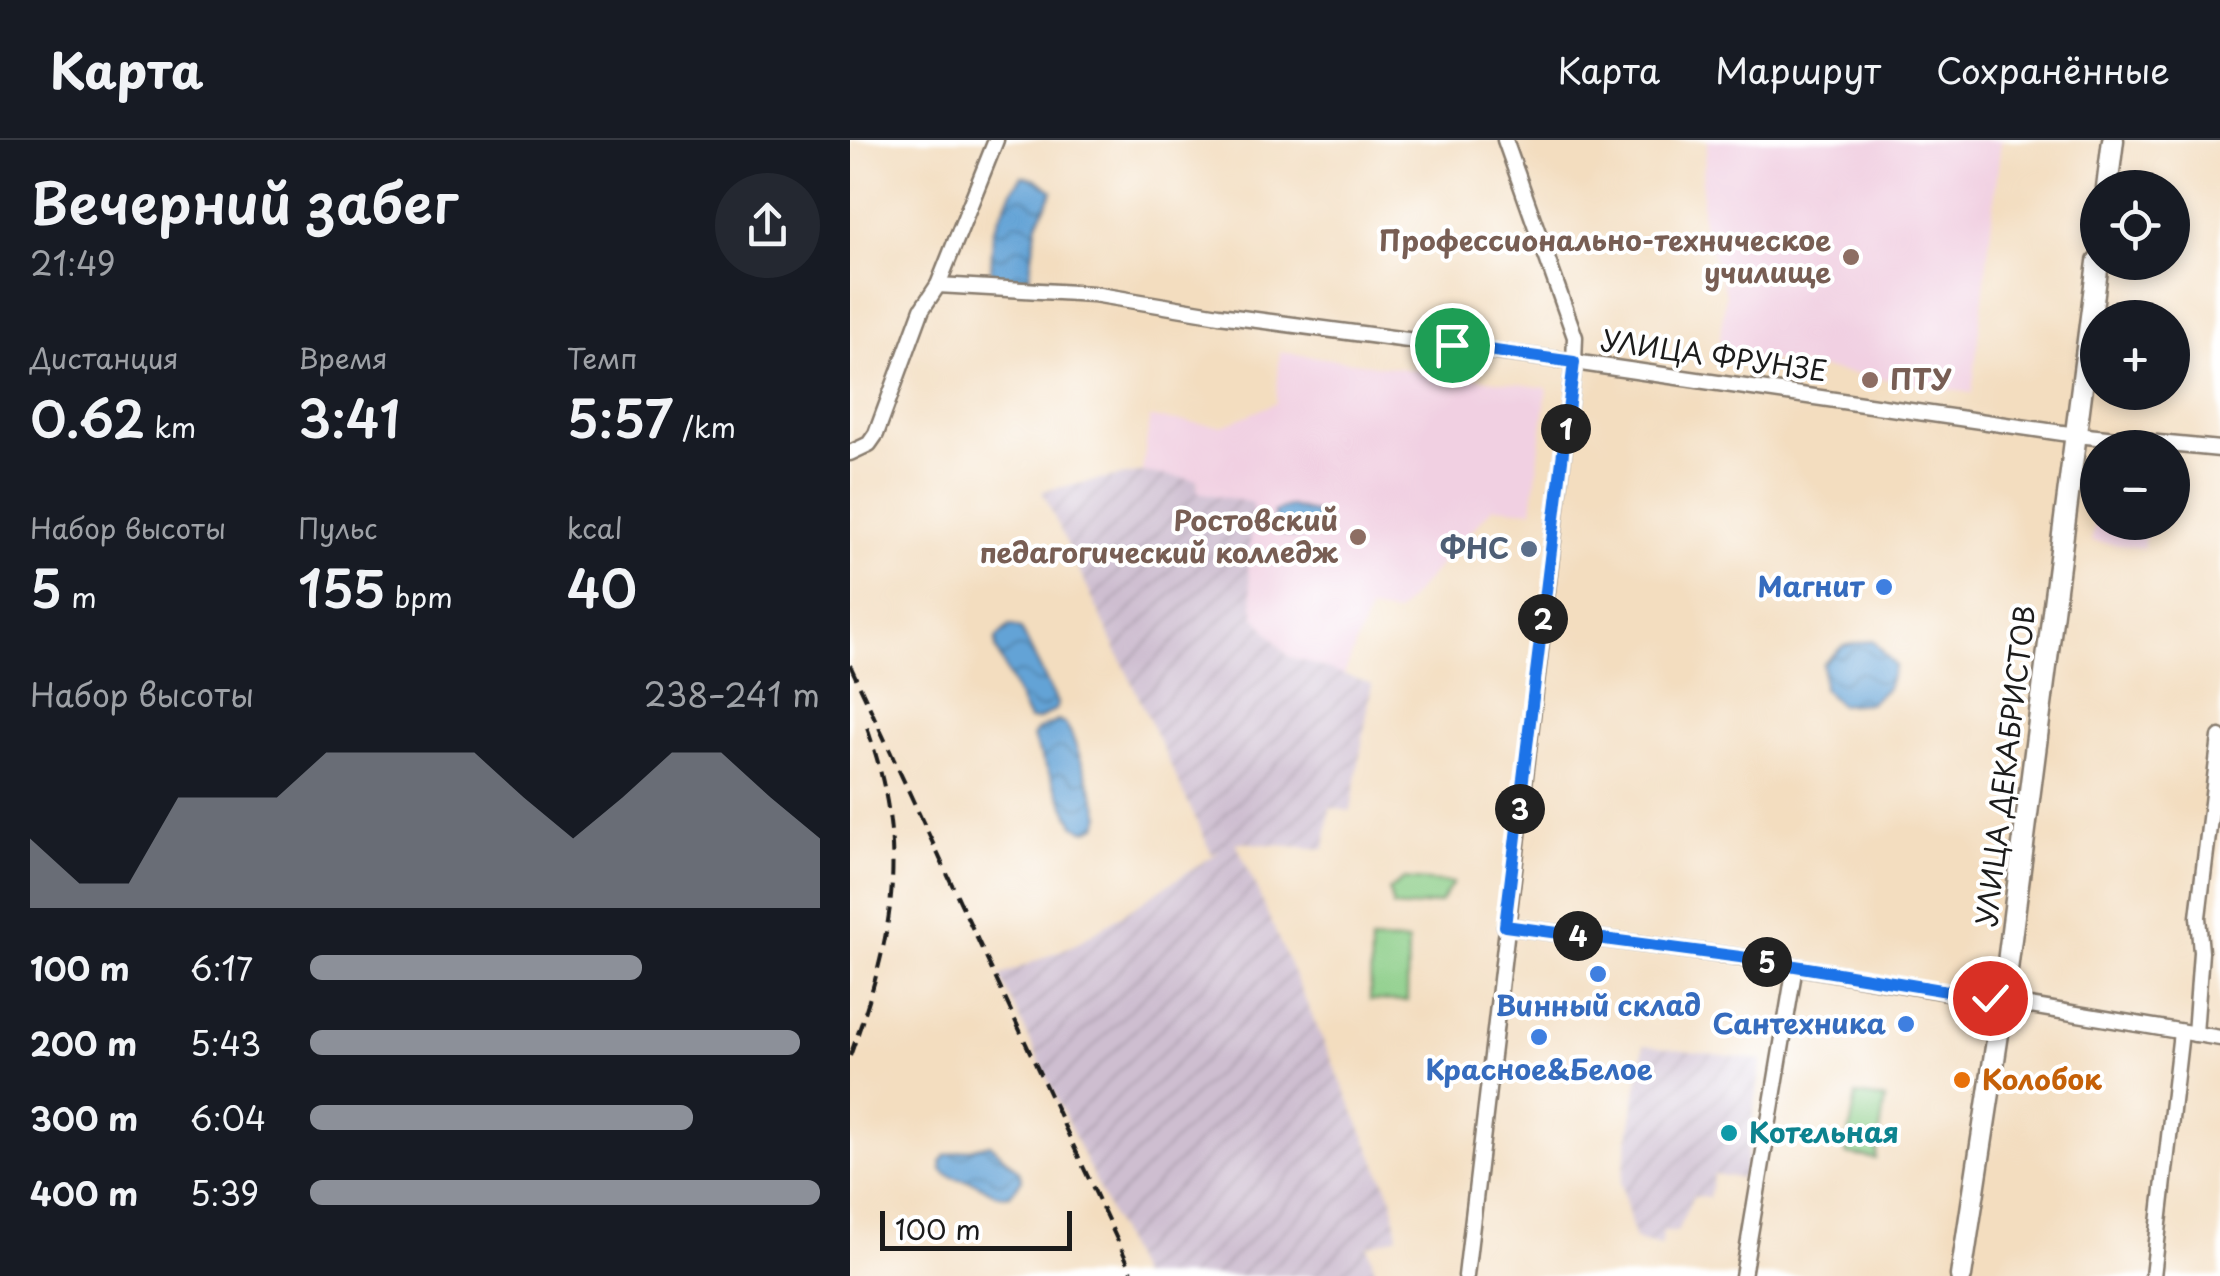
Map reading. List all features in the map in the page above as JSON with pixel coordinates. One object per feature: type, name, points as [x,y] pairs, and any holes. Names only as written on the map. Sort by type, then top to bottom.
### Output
[{"type":"street","points":[[850,454],[870,444],[876,434],[922,309],[938,285],[996,140]]},
{"type":"street","points":[[1466,1276],[1575,337],[1505,140]]},
{"type":"street","points":[[2109,170],[2113,140]]},
{"type":"street","name":"УЛИЦА ДЕКАБРИСТОВ","points":[[1961,1276],[2004,1001],[2096,280]]},
{"type":"street","name":"УЛИЦА ФРУНЗЕ","points":[[938,285],[1092,294],[1219,316],[1574,362],[2076,435],[2220,450]]},
{"type":"street","points":[[2153,1276],[2201,952],[2198,916],[2220,737]]},
{"type":"street","points":[[1505,926],[1795,966],[2220,1038]]},
{"type":"street","points":[[1743,1276],[1795,966]]},
{"type":"shaded area","name":"Профессионально-техническое училище","points":[[1708,140],[2001,140],[1972,393],[1718,352],[1726,294],[1702,223],[1702,181]]},
{"type":"shaded area","name":"Ростовский педагогический колледж","points":[[1280,352],[1547,388],[1532,510],[1493,507],[1396,614],[1369,610],[1344,675],[1288,656],[1255,616],[1247,564],[1197,492],[1198,481],[1142,472],[1150,418],[1222,426],[1276,403]]},
{"type":"shaded area","points":[[1142,472],[1197,480],[1198,492],[1253,503],[1248,569],[1255,616],[1288,656],[1372,684],[1351,811],[1330,808],[1325,849],[1236,842],[1393,1200],[1398,1236],[1368,1246],[1377,1276],[1139,1276],[1000,976],[1078,943],[1220,851],[1212,854],[1042,491]]},
{"type":"shaded area","points":[[2092,540],[2144,540],[2143,548]]},
{"type":"shaded area","points":[[1644,1045],[1762,1060],[1744,1179],[1714,1174],[1709,1198],[1693,1196],[1677,1232],[1663,1231],[1661,1246],[1635,1240],[1621,1184]]},
{"type":"green space","points":[[1404,879],[1453,883],[1440,903],[1393,907],[1389,890]]},
{"type":"green space","points":[[1371,941],[1408,942],[1407,1001],[1370,1000]]},
{"type":"green space","points":[[1856,1095],[1885,1099],[1876,1159],[1846,1154]]},
{"type":"water","points":[[1022,176],[1036,179],[1053,191],[1037,223],[1029,277],[1022,281],[1000,280],[991,271],[993,231]]},
{"type":"water","points":[[1290,506],[1318,514],[1322,532],[1296,537],[1275,532],[1274,512]]},
{"type":"water","points":[[1010,625],[1021,629],[1057,703],[1056,709],[1038,720],[1029,720],[996,649],[996,638]]},
{"type":"water","points":[[1873,640],[1895,666],[1887,688],[1870,703],[1840,705],[1823,689],[1823,664],[1843,646]]},
{"type":"water","points":[[1058,721],[1071,733],[1101,815],[1097,826],[1086,831],[1075,826],[1033,737],[1037,730]]},
{"type":"water","points":[[990,1144],[1019,1171],[1022,1180],[1010,1195],[994,1194],[942,1170],[941,1162],[946,1155]]},
{"type":"railway","points":[[850,665],[1134,1276]]},
{"type":"railway","points":[[850,1056],[877,971],[891,892],[889,812],[866,725]]},
{"type":"place","name":"Профессионально-техническое училище","points":[[1851,257]]},
{"type":"place","name":"ПТУ","points":[[1870,380]]},
{"type":"place","name":"Ростовский педагогический колледж","points":[[1358,537]]},
{"type":"place","name":"ФНС","points":[[1529,549]]},
{"type":"place","name":"Магнит","points":[[1884,587]]},
{"type":"place","name":"Винный склад","points":[[1598,974]]},
{"type":"place","name":"Сантехника","points":[[1906,1024]]},
{"type":"place","name":"Красное&Белое","points":[[1539,1037]]},
{"type":"place","name":"Колобок","points":[[1962,1080]]},
{"type":"place","name":"Котельная","points":[[1729,1133]]},
{"type":"route","points":[[1452,345],[1574,362],[1505,926],[1740,957],[1990,998]]}]
